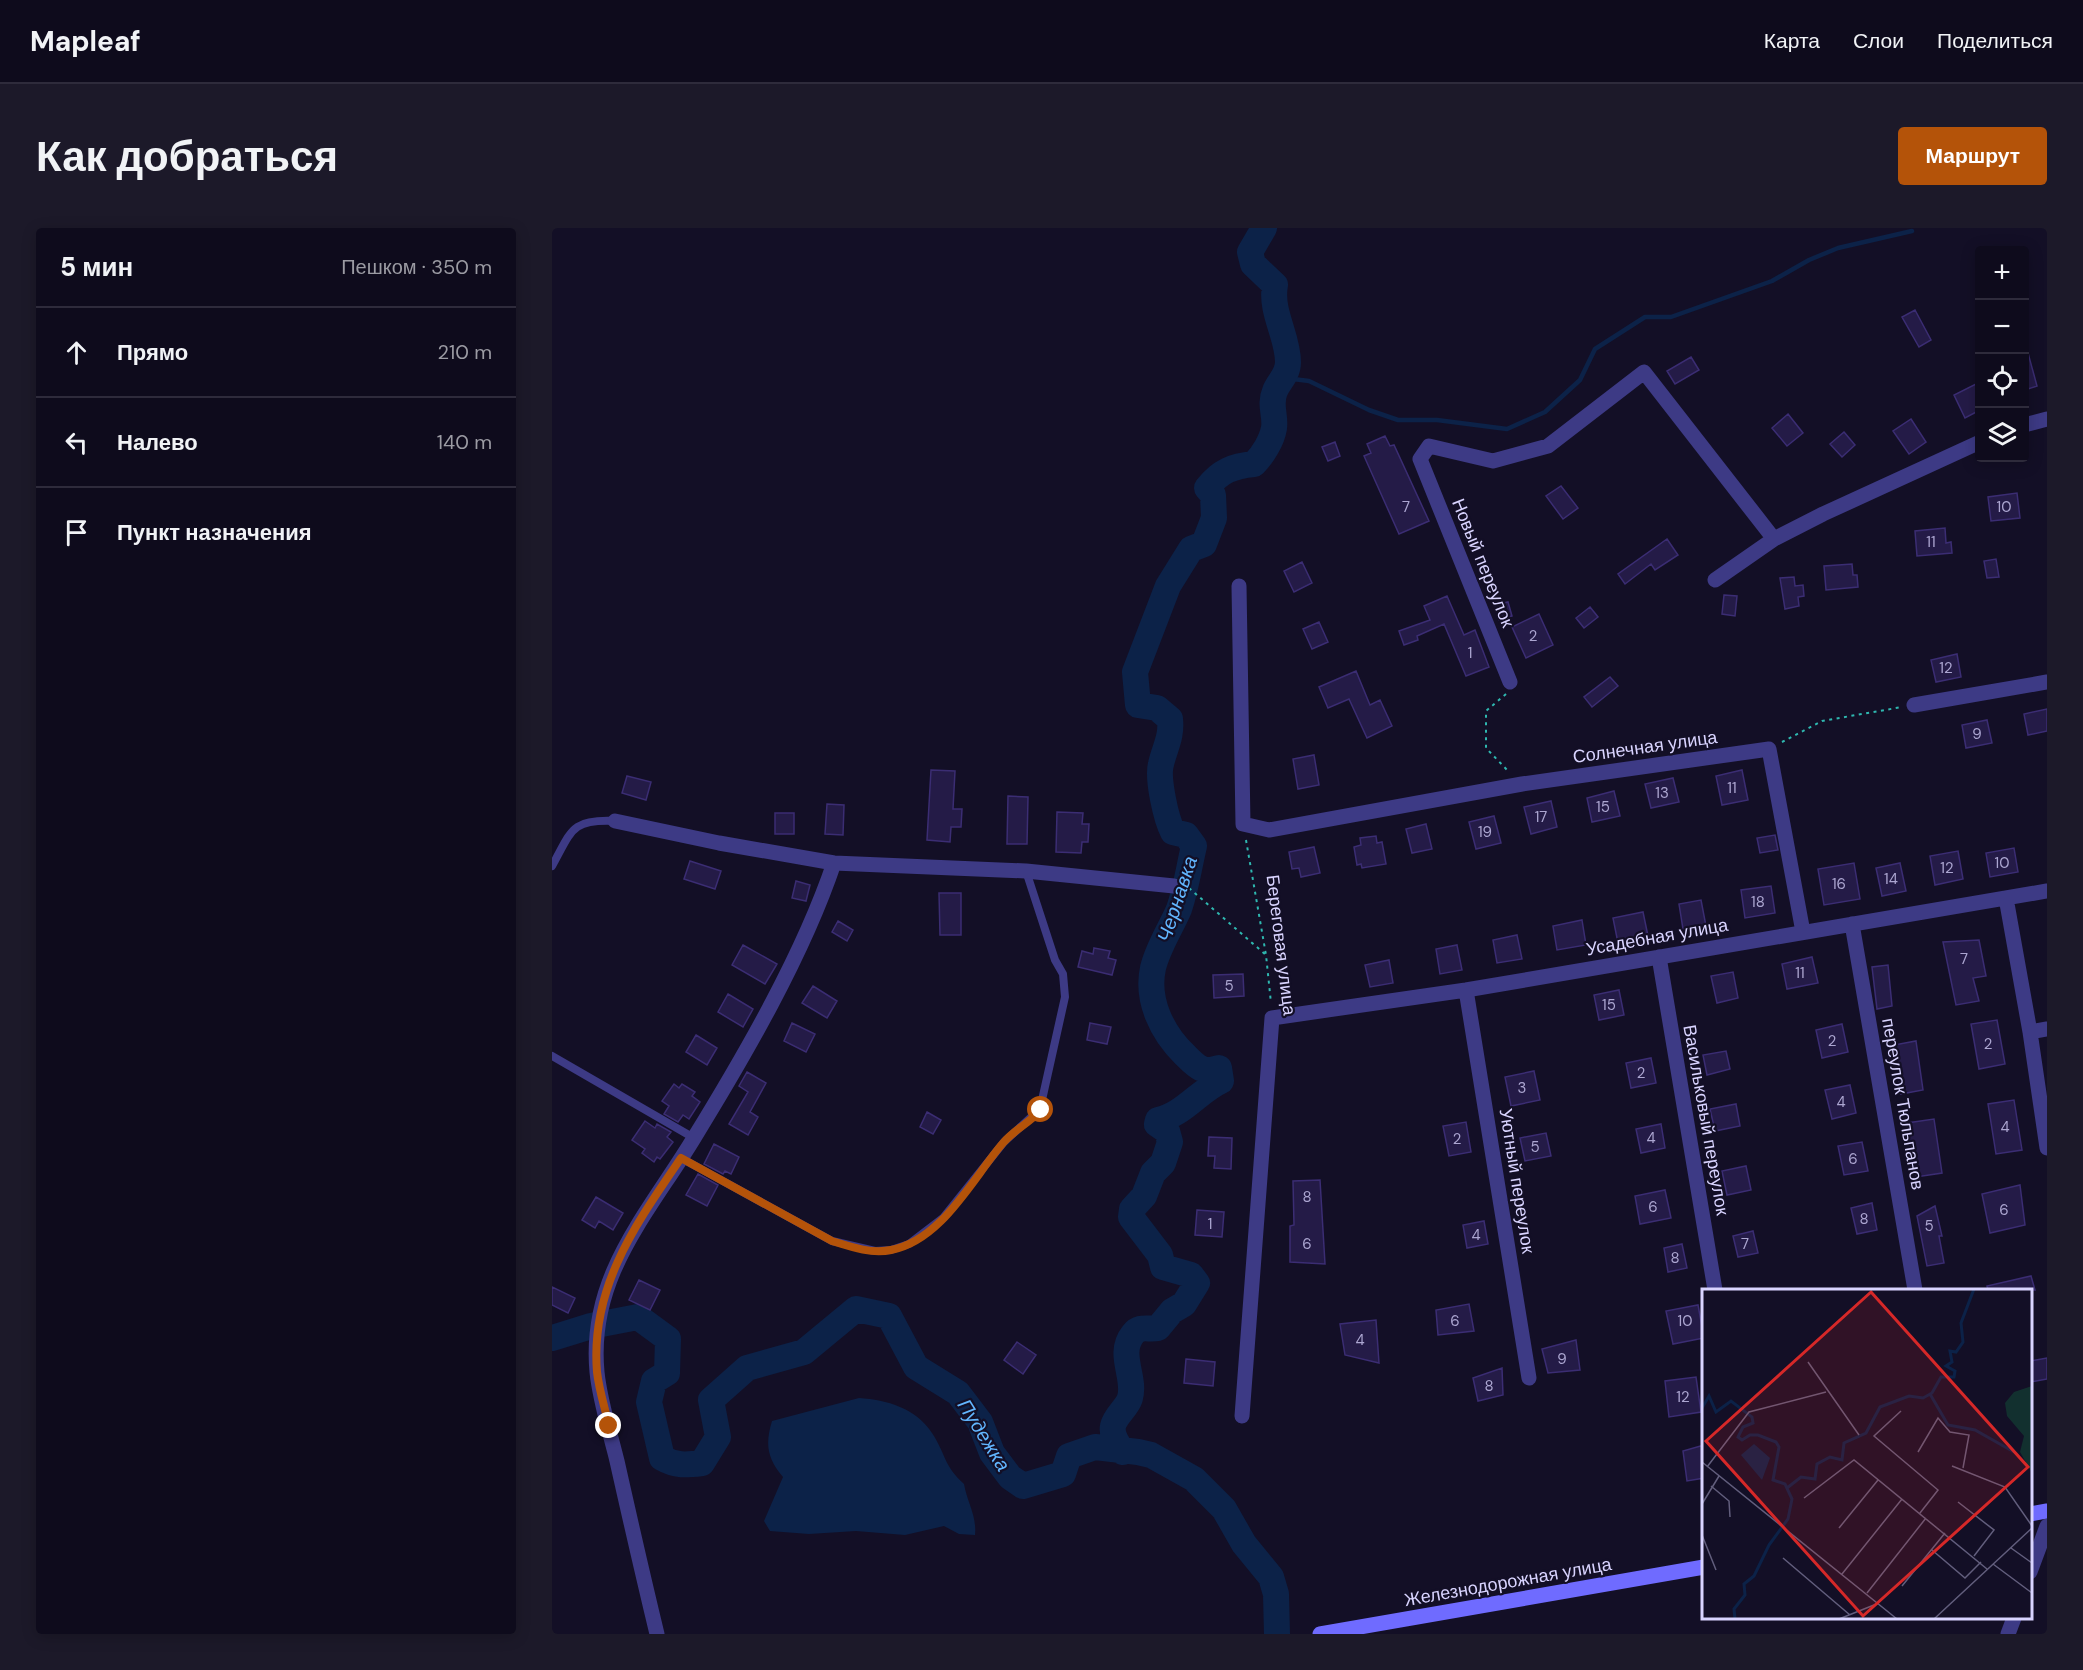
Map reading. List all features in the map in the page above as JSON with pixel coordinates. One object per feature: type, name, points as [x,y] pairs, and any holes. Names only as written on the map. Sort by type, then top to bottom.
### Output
[{"type":"street","name":"Новый переулок","points":[[1510,682],[1420,459],[1429,446],[1493,461],[1548,446],[1644,372],[1774,539]]},
{"type":"street","points":[[2029,424],[2047,419]]},
{"type":"street","points":[[1714,580],[1774,539],[1823,513],[1975,444]]},
{"type":"street","points":[[1239,586],[1243,824]]},
{"type":"street","points":[[1914,705],[2047,681]]},
{"type":"street","points":[[1768,749],[1803,932]]},
{"type":"street","name":"Солнечная улица","points":[[1243,824],[1269,830],[1522,784],[1768,749]]},
{"type":"street","points":[[615,821],[719,843],[834,863],[1026,871],[1174,886]]},
{"type":"street","points":[[657,1634],[597,1372],[601,1310],[614,1266],[638,1222],[694,1138],[799,948],[819,908],[834,863]]},
{"type":"street","name":"Усадебная улица","points":[[1272,1018],[1466,990],[2047,891]]},
{"type":"street","points":[[2006,898],[2030,1032],[2047,1148]]},
{"type":"street","name":"переулок Тюльпанов","points":[[1852,924],[1915,1289]]},
{"type":"street","name":"Васильковый переулок","points":[[1659,957],[1715,1289]]},
{"type":"street","name":"Уютный переулок","points":[[1466,990],[1529,1378]]},
{"type":"street","name":"Береговая улица","points":[[1242,1416],[1272,1018]]},
{"type":"street","points":[[2030,1032],[2047,1029]]},
{"type":"street","points":[[2032,1514],[2047,1511]]},
{"type":"street","points":[[2032,1569],[2047,1526]]},
{"type":"street","name":"Железнодорожная улица","points":[[1320,1634],[1702,1567]]},
{"type":"street","points":[[2008,1634],[2013,1619]]},
{"type":"lane","points":[[552,866],[576,827],[592,820],[615,821]]},
{"type":"lane","points":[[681,1158],[832,1241],[859,1249],[891,1250],[909,1244],[927,1233],[943,1218],[1004,1142],[1041,1110],[1065,998],[1063,974],[1055,960],[1026,871]]},
{"type":"lane","points":[[552,1056],[694,1138]]},
{"type":"path","points":[[1510,682],[1512,690],[1486,711],[1486,748],[1522,784]]},
{"type":"path","points":[[1768,749],[1822,721],[1914,705]]},
{"type":"path","name":"Береговая улица","points":[[1243,824],[1266,955],[1272,1018]]},
{"type":"path","points":[[1191,888],[1266,955]]},
{"type":"water","points":[[859,1398],[890,1403],[909,1411],[925,1424],[937,1440],[952,1471],[964,1484],[975,1522],[975,1535],[959,1534],[944,1526],[905,1535],[856,1531],[809,1534],[770,1531],[764,1521],[783,1477],[769,1450],[772,1421]]},
{"type":"building","points":[[1915,310],[1931,340],[1919,347],[1902,317]]},
{"type":"building","points":[[1691,357],[1699,370],[1675,384],[1667,371]]},
{"type":"building","points":[[2029,357],[2037,386],[2029,389]]},
{"type":"building","points":[[1975,384],[1975,413],[1965,418],[1954,395]]},
{"type":"building","points":[[1788,414],[1803,433],[1787,446],[1772,428]]},
{"type":"building","points":[[1911,419],[1926,442],[1909,454],[1893,431]]},
{"type":"building","points":[[1844,432],[1855,445],[1842,457],[1830,444]]},
{"type":"building","points":[[1385,436],[1390,446],[1394,445],[1429,521],[1399,534],[1364,456],[1371,453],[1367,444]]},
{"type":"building","points":[[1335,442],[1340,456],[1328,461],[1322,447]]},
{"type":"building","points":[[1561,486],[1578,508],[1563,519],[1546,496]]},
{"type":"building","points":[[2017,493],[2020,518],[1991,521],[1988,497]]},
{"type":"building","points":[[1945,528],[1946,543],[1951,542],[1952,553],[1917,556],[1915,531]]},
{"type":"building","points":[[1667,539],[1678,555],[1655,570],[1651,564],[1625,584],[1618,574]]},
{"type":"building","points":[[1996,559],[1999,577],[1987,578],[1984,561]]},
{"type":"building","points":[[1302,562],[1312,583],[1294,592],[1284,571]]},
{"type":"building","points":[[1852,564],[1853,575],[1857,575],[1858,587],[1826,590],[1824,566]]},
{"type":"building","points":[[1794,577],[1795,586],[1803,585],[1804,596],[1798,597],[1799,606],[1785,609],[1780,578]]},
{"type":"building","points":[[1724,595],[1737,596],[1735,616],[1722,614]]},
{"type":"building","points":[[1447,596],[1464,635],[1475,630],[1489,667],[1466,676],[1444,624],[1417,636],[1418,640],[1404,645],[1399,631],[1430,620],[1424,606]]},
{"type":"building","points":[[1508,602],[1512,616],[1499,620],[1495,605]]},
{"type":"building","points":[[1590,607],[1598,617],[1584,628],[1576,618]]},
{"type":"building","points":[[1539,614],[1553,645],[1526,658],[1512,627]]},
{"type":"building","points":[[1319,622],[1328,642],[1312,649],[1303,629]]},
{"type":"building","points":[[1957,654],[1961,677],[1936,682],[1931,660]]},
{"type":"building","points":[[1356,671],[1370,705],[1380,700],[1392,726],[1367,738],[1349,699],[1328,708],[1319,687]]},
{"type":"building","points":[[1610,677],[1618,686],[1592,707],[1584,697]]},
{"type":"building","points":[[2047,709],[2047,731],[2028,735],[2024,714]]},
{"type":"building","points":[[1987,720],[1992,743],[1966,748],[1962,725]]},
{"type":"building","points":[[1314,755],[1319,785],[1298,789],[1293,759]]},
{"type":"building","points":[[931,770],[955,771],[953,809],[962,809],[961,827],[951,827],[950,842],[927,840]]},
{"type":"building","points":[[1742,770],[1748,800],[1722,805],[1716,776]]},
{"type":"building","points":[[627,776],[651,782],[646,800],[622,793]]},
{"type":"building","points":[[1673,778],[1679,802],[1651,808],[1645,784]]},
{"type":"building","points":[[1614,791],[1620,816],[1592,822],[1587,798]]},
{"type":"building","points":[[1008,796],[1028,797],[1027,844],[1007,844]]},
{"type":"building","points":[[1551,801],[1557,827],[1531,834],[1524,807]]},
{"type":"building","points":[[827,804],[844,805],[843,835],[825,834]]},
{"type":"building","points":[[1057,812],[1083,813],[1082,824],[1089,824],[1088,842],[1082,842],[1081,853],[1056,852]]},
{"type":"building","points":[[775,813],[794,813],[794,834],[775,834]]},
{"type":"building","points":[[1494,816],[1501,843],[1476,849],[1469,822]]},
{"type":"building","points":[[1426,824],[1432,849],[1412,853],[1406,829]]},
{"type":"building","points":[[1775,835],[1778,850],[1760,853],[1757,838]]},
{"type":"building","points":[[1376,836],[1377,843],[1382,842],[1386,864],[1362,868],[1361,864],[1357,865],[1354,847],[1361,845],[1360,838]]},
{"type":"building","points":[[1314,847],[1320,873],[1301,877],[1299,868],[1292,869],[1289,852]]},
{"type":"building","points":[[2014,848],[2018,872],[1990,877],[1986,853]]},
{"type":"building","points":[[1958,851],[1963,879],[1935,885],[1930,856]]},
{"type":"building","points":[[690,861],[721,871],[715,889],[684,879]]},
{"type":"building","points":[[1854,863],[1860,899],[1824,905],[1818,869]]},
{"type":"building","points":[[1900,863],[1906,891],[1882,896],[1876,868]]},
{"type":"building","points":[[796,881],[810,885],[806,901],[792,898]]},
{"type":"building","points":[[1771,886],[1775,913],[1745,918],[1741,890]]},
{"type":"building","points":[[939,893],[961,893],[961,935],[940,935]]},
{"type":"building","points":[[1701,900],[1706,926],[1683,929],[1679,904]]},
{"type":"building","points":[[1643,912],[1648,936],[1618,943],[1613,918]]},
{"type":"building","points":[[1582,920],[1586,945],[1557,950],[1553,926]]},
{"type":"building","points":[[838,921],[853,930],[847,941],[832,932]]},
{"type":"building","points":[[1517,935],[1522,959],[1497,963],[1493,940]]},
{"type":"building","points":[[1979,940],[1986,976],[1973,978],[1979,1001],[1956,1005],[1943,942]]},
{"type":"building","points":[[743,945],[777,964],[765,984],[732,965]]},
{"type":"building","points":[[1457,945],[1462,970],[1440,974],[1436,949]]},
{"type":"building","points":[[1094,948],[1110,951],[1108,958],[1116,960],[1112,975],[1078,967],[1082,951],[1093,954]]},
{"type":"building","points":[[1812,957],[1818,983],[1787,989],[1782,964]]},
{"type":"building","points":[[1389,960],[1393,983],[1370,987],[1365,965]]},
{"type":"building","points":[[1888,965],[1892,1006],[1877,1009],[1872,967]]},
{"type":"building","points":[[1733,972],[1738,998],[1717,1003],[1711,976]]},
{"type":"building","points":[[1243,974],[1244,996],[1214,998],[1213,975]]},
{"type":"building","points":[[813,986],[837,1001],[827,1018],[802,1003]]},
{"type":"building","points":[[1619,990],[1624,1015],[1599,1020],[1594,995]]},
{"type":"building","points":[[728,994],[753,1009],[743,1027],[718,1012]]},
{"type":"building","points":[[1997,1020],[2005,1064],[1979,1069],[1971,1024]]},
{"type":"building","points":[[792,1023],[815,1034],[806,1052],[784,1041]]},
{"type":"building","points":[[1090,1023],[1111,1027],[1107,1044],[1087,1040]]},
{"type":"building","points":[[1842,1024],[1848,1052],[1822,1058],[1816,1030]]},
{"type":"building","points":[[696,1035],[717,1048],[707,1065],[686,1052]]},
{"type":"building","points":[[1916,1041],[1923,1090],[1901,1094],[1894,1045]]},
{"type":"building","points":[[1726,1051],[1730,1069],[1707,1075],[1703,1055]]},
{"type":"building","points":[[1651,1058],[1656,1083],[1631,1088],[1626,1063]]},
{"type":"building","points":[[1534,1071],[1540,1100],[1511,1106],[1505,1077]]},
{"type":"building","points":[[747,1072],[766,1083],[750,1112],[758,1117],[748,1135],[729,1124],[748,1092],[739,1086]]},
{"type":"building","points":[[674,1084],[679,1088],[682,1084],[695,1092],[692,1096],[700,1102],[689,1119],[683,1115],[678,1122],[664,1114],[669,1106],[662,1101]]},
{"type":"building","points":[[1850,1085],[1856,1113],[1832,1119],[1825,1090]]},
{"type":"building","points":[[2014,1100],[2022,1150],[1996,1154],[1988,1104]]},
{"type":"building","points":[[1736,1104],[1740,1126],[1715,1131],[1710,1109]]},
{"type":"building","points":[[927,1112],[941,1120],[933,1134],[920,1127]]},
{"type":"building","points":[[1934,1119],[1942,1173],[1916,1177],[1907,1123]]},
{"type":"building","points":[[645,1121],[655,1128],[657,1124],[671,1132],[667,1137],[673,1142],[660,1159],[657,1157],[654,1162],[642,1153],[645,1149],[632,1140]]},
{"type":"building","points":[[1466,1122],[1471,1152],[1449,1156],[1443,1126]]},
{"type":"building","points":[[1661,1124],[1665,1148],[1641,1153],[1636,1129]]},
{"type":"building","points":[[1546,1133],[1551,1156],[1525,1161],[1520,1138]]},
{"type":"building","points":[[1209,1137],[1232,1138],[1231,1169],[1214,1168],[1215,1156],[1208,1156]]},
{"type":"building","points":[[1862,1142],[1868,1171],[1844,1175],[1838,1146]]},
{"type":"building","points":[[714,1144],[739,1157],[731,1174],[725,1171],[723,1174],[704,1164]]},
{"type":"building","points":[[1746,1166],[1751,1190],[1727,1195],[1722,1171]]},
{"type":"building","points":[[698,1174],[718,1185],[707,1206],[686,1195]]},
{"type":"building","points":[[1320,1180],[1325,1264],[1290,1262],[1290,1226],[1294,1225],[1293,1181]]},
{"type":"building","points":[[2020,1185],[2025,1225],[1990,1233],[1982,1194]]},
{"type":"building","points":[[1665,1190],[1671,1218],[1640,1224],[1635,1196]]},
{"type":"building","points":[[596,1197],[623,1213],[613,1230],[599,1221],[595,1228],[582,1220]]},
{"type":"building","points":[[1872,1203],[1877,1230],[1857,1234],[1851,1208]]},
{"type":"building","points":[[1935,1206],[1942,1236],[1939,1236],[1944,1263],[1927,1266],[1917,1216]]},
{"type":"building","points":[[1197,1210],[1224,1212],[1222,1237],[1195,1235]]},
{"type":"building","points":[[1484,1221],[1488,1244],[1467,1248],[1463,1225]]},
{"type":"building","points":[[1753,1231],[1758,1253],[1738,1257],[1733,1236]]},
{"type":"building","points":[[1682,1244],[1687,1268],[1668,1272],[1664,1248]]},
{"type":"building","points":[[2031,1276],[2035,1290],[1988,1289],[1987,1286]]},
{"type":"building","points":[[639,1280],[660,1290],[650,1310],[629,1300]]},
{"type":"building","points":[[552,1287],[575,1298],[568,1313],[552,1305]]},
{"type":"building","points":[[1469,1304],[1474,1331],[1438,1335],[1436,1310]]},
{"type":"building","points":[[1698,1305],[1702,1338],[1673,1344],[1666,1311]]},
{"type":"building","points":[[1376,1320],[1379,1363],[1345,1355],[1340,1324]]},
{"type":"building","points":[[1576,1340],[1580,1370],[1548,1373],[1542,1349]]},
{"type":"building","points":[[1017,1342],[1036,1355],[1023,1374],[1004,1360]]},
{"type":"building","points":[[2047,1358],[2047,1379],[2032,1382],[2032,1361]]},
{"type":"building","points":[[1186,1359],[1215,1362],[1213,1386],[1184,1383]]},
{"type":"building","points":[[1502,1368],[1503,1395],[1478,1401],[1473,1378]]},
{"type":"building","points":[[1696,1377],[1701,1412],[1669,1417],[1665,1381]]},
{"type":"building","points":[[1702,1446],[1702,1478],[1687,1481],[1683,1451]]},
{"type":"waterway","name":"Чернавка","points":[[1123,1452],[1115,1440],[1113,1426],[1130,1398],[1131,1382],[1127,1358],[1129,1342],[1138,1330],[1158,1328],[1172,1311],[1184,1304],[1197,1283],[1191,1275],[1163,1267],[1160,1255],[1131,1217],[1132,1209],[1144,1196],[1153,1173],[1163,1163],[1170,1142],[1167,1131],[1157,1124],[1158,1120],[1175,1113],[1221,1081],[1219,1068],[1213,1070],[1200,1068],[1169,1037],[1154,1004],[1151,980],[1155,960],[1179,909],[1194,846],[1186,835],[1173,832],[1163,798],[1160,770],[1169,737],[1170,719],[1157,708],[1138,705],[1135,672],[1168,586],[1191,549],[1204,544],[1214,518],[1213,495],[1207,488],[1217,477],[1228,470],[1254,464],[1267,447],[1273,433],[1273,396],[1287,371],[1288,362],[1275,305],[1275,285],[1253,264],[1250,252],[1264,228]]},
{"type":"waterway","points":[[1285,378],[1309,381],[1369,410],[1398,420],[1437,420],[1507,429],[1545,412],[1580,380],[1595,349],[1645,317],[1671,317],[1772,281],[1809,260],[1838,248],[1912,231]]},
{"type":"waterway","name":"Пудежка","points":[[552,1338],[591,1326],[638,1317],[668,1339],[667,1373],[654,1381],[649,1402],[662,1458],[677,1464],[691,1464],[702,1463],[718,1437],[711,1400],[747,1368],[804,1352],[856,1309],[889,1316],[916,1367],[958,1393],[980,1422],[992,1453],[1010,1477],[1023,1486],[1063,1474],[1069,1456],[1095,1447],[1151,1455],[1194,1479],[1224,1509],[1244,1544],[1271,1577],[1276,1594],[1277,1634]]},
{"type":"route","points":[[609,1426],[597,1372],[601,1310],[614,1266],[638,1222],[681,1158],[832,1241],[859,1249],[891,1250],[909,1244],[927,1233],[943,1218],[1004,1142],[1041,1110]]}]
